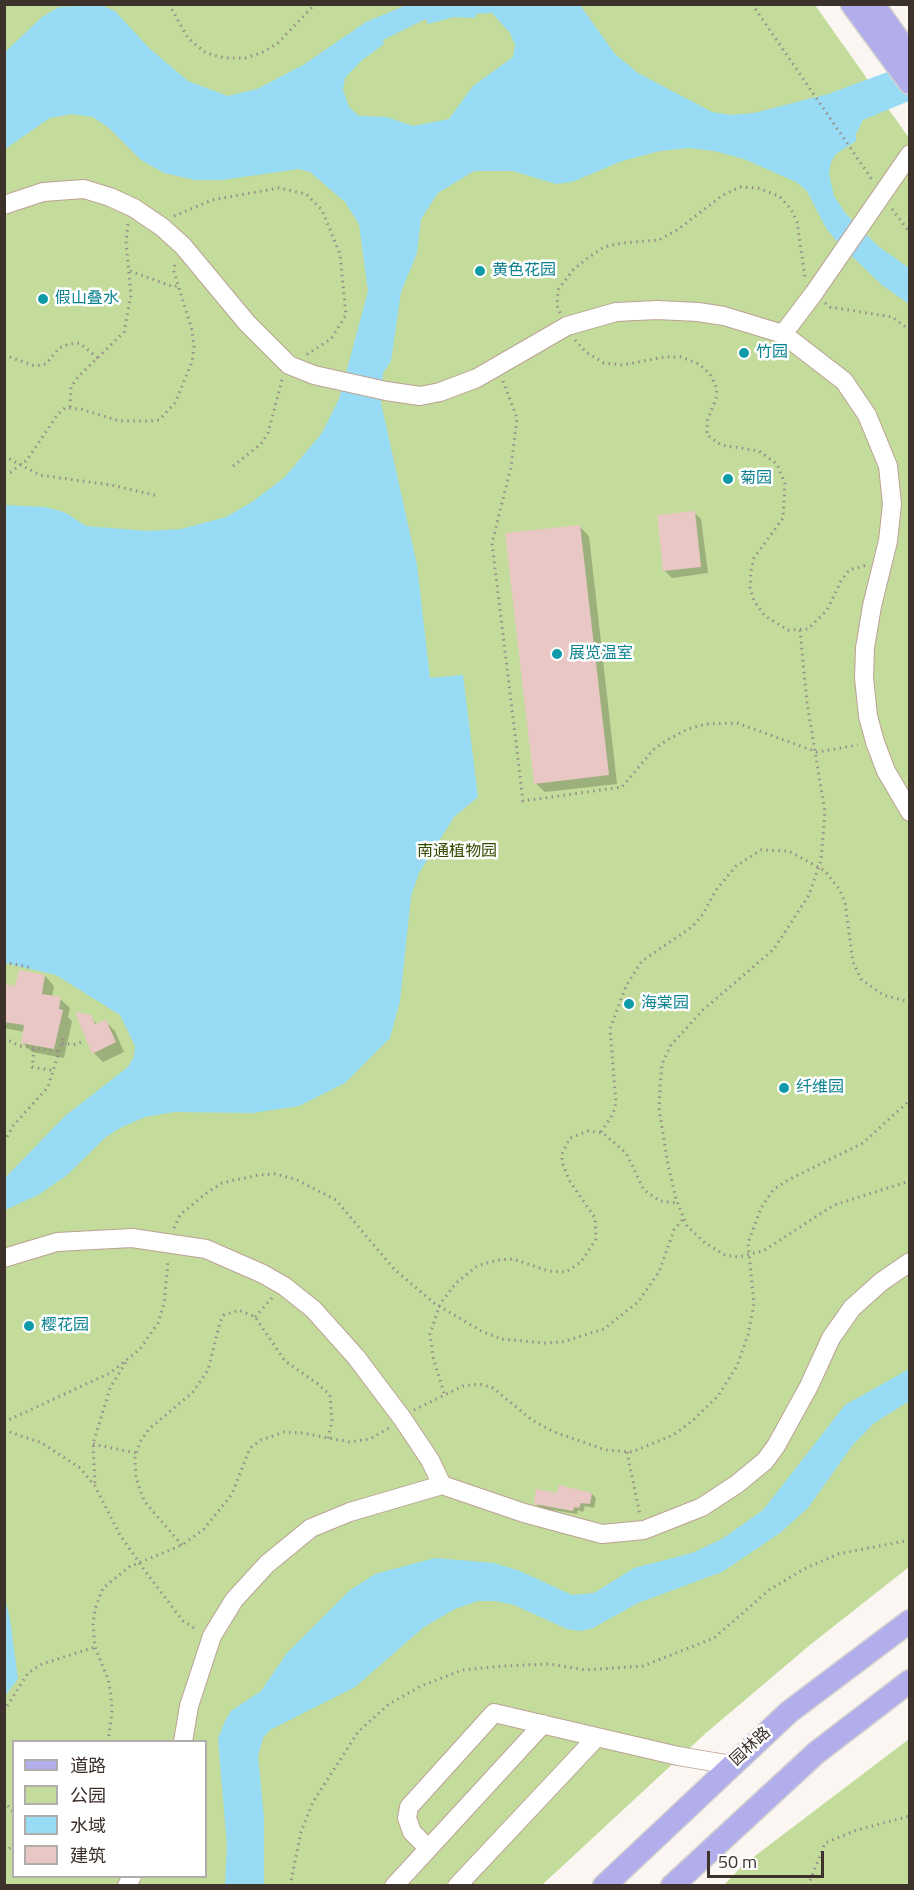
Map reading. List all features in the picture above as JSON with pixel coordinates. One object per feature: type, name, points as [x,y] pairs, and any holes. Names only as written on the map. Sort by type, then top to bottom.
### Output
[{"type":"main road","points":[[852,4],[903,60]]},
{"type":"main road","points":[[873,4],[903,60],[909,83]]},
{"type":"main road","name":"园林路","points":[[603,1886],[789,1712],[909,1622]]},
{"type":"main road","points":[[672,1886],[816,1753],[909,1681]]},
{"type":"street","points":[[783,334],[814,293],[909,154]]},
{"type":"street","points":[[4,205],[43,192],[84,189],[134,208],[162,226],[183,246],[247,322],[289,365],[330,379],[386,392],[420,396],[440,392],[477,378],[567,326],[616,312],[657,310],[724,316],[783,334],[844,381],[867,415],[888,466],[892,504],[883,562],[865,648],[868,716],[885,771],[909,812]]},
{"type":"street","points":[[4,1258],[57,1242],[97,1238],[132,1238],[206,1249],[284,1286],[313,1309],[402,1418],[430,1460],[442,1485]]},
{"type":"street","points":[[183,1740],[189,1706],[212,1636],[234,1600],[267,1564],[311,1528],[350,1512],[442,1485],[577,1529],[602,1534],[644,1530],[702,1507],[737,1484],[765,1461],[776,1446],[809,1386],[831,1338],[852,1308],[881,1282],[909,1262]]},
{"type":"street","points":[[428,1848],[412,1832],[407,1818],[409,1807],[494,1713],[732,1765]]},
{"type":"street","points":[[394,1886],[543,1724]]},
{"type":"street","points":[[457,1886],[597,1737]]},
{"type":"path","points":[[169,4],[174,18],[188,38],[206,52],[225,58],[245,58],[261,53],[277,44],[315,4]]},
{"type":"path","points":[[752,4],[849,146]]},
{"type":"path","points":[[883,562],[849,570],[821,619],[813,626],[800,630],[788,630],[765,616],[754,601],[750,588],[754,558],[783,518],[786,495],[783,475],[777,464],[759,451],[721,445],[707,435],[705,428],[716,399],[717,388],[710,374],[699,364],[681,357],[664,357],[623,365],[604,363],[576,343],[557,306],[558,290],[573,270],[604,248],[621,243],[659,240],[677,230],[723,195],[740,187],[758,188],[779,196],[791,209],[797,222],[802,271],[808,287],[814,293],[830,306],[892,318],[909,330]]},
{"type":"path","points":[[162,226],[184,210],[212,200],[279,189],[306,194],[322,210],[340,254],[346,315],[331,339],[289,365],[282,381],[268,433],[261,444],[233,466]]},
{"type":"path","points":[[70,407],[71,387],[78,377],[124,332],[131,294],[126,241],[127,227],[134,208]]},
{"type":"path","points":[[4,473],[27,460],[58,414],[70,407],[119,421],[151,421],[166,414],[175,403],[185,383],[194,346],[192,330],[174,272],[175,258],[183,246]]},
{"type":"path","points":[[130,271],[174,287],[178,285]]},
{"type":"path","points":[[4,355],[35,366],[46,364],[59,348],[69,344],[79,344],[98,358]]},
{"type":"path","points":[[498,365],[517,418],[511,467],[492,543],[523,801],[622,787],[652,750],[688,729],[706,724],[737,723],[817,752],[875,742]]},
{"type":"path","points":[[4,456],[40,475],[111,485],[158,496]]},
{"type":"path","points":[[800,630],[807,703],[817,752],[825,812],[825,840],[819,867],[809,895],[774,949],[685,1028],[671,1045],[662,1064],[659,1108],[668,1165],[687,1226],[705,1243],[725,1256],[738,1257],[763,1251],[834,1205],[909,1181]]},
{"type":"path","points":[[601,1132],[613,1114],[616,1096],[609,1047],[612,1018],[626,986],[642,961],[692,927],[725,878],[749,856],[761,850],[789,851],[819,867],[839,889],[845,902],[853,962],[861,979],[883,995],[909,1002]]},
{"type":"path","points":[[4,962],[32,968]]},
{"type":"path","points":[[4,1142],[13,1126],[44,1095],[55,1071],[64,1036]]},
{"type":"path","points":[[4,1038],[34,1049],[60,1052]]},
{"type":"path","points":[[62,1043],[73,1045],[84,1041]]},
{"type":"path","points":[[34,1049],[32,1067],[55,1071]]},
{"type":"path","points":[[108,1740],[112,1712],[111,1695],[108,1679],[95,1647],[93,1625],[99,1595],[114,1576],[140,1562],[182,1545],[204,1529],[232,1494],[250,1448],[261,1440],[284,1432],[350,1442],[369,1439],[424,1402],[471,1385],[493,1388],[532,1420],[554,1432],[606,1450],[627,1452],[652,1446],[692,1422],[718,1396],[737,1366],[748,1335],[754,1304],[748,1243],[772,1191],[788,1180],[863,1143],[909,1100]]},
{"type":"path","points":[[444,1394],[433,1357],[430,1334],[439,1306],[456,1283],[477,1266],[489,1262],[513,1259],[557,1273],[573,1268],[581,1262],[596,1239],[595,1218],[569,1180],[562,1154],[570,1138],[578,1133],[601,1132],[626,1153],[633,1173],[645,1190],[660,1201],[678,1203]]},
{"type":"path","points":[[4,1422],[110,1373],[140,1349],[158,1323],[164,1304],[170,1243],[180,1215],[205,1194],[222,1184],[258,1175],[285,1176],[314,1187],[336,1200],[394,1269],[439,1306],[483,1332],[502,1339],[544,1343],[584,1336],[604,1329],[639,1302],[659,1272],[674,1230],[684,1218]]},
{"type":"path","points":[[255,1317],[284,1286]]},
{"type":"path","points":[[182,1545],[144,1501],[136,1478],[136,1453],[149,1429],[193,1392],[208,1370],[220,1322],[224,1315],[239,1310],[255,1317],[285,1361],[330,1395],[332,1421],[328,1439]]},
{"type":"path","points":[[95,1486],[92,1468],[93,1444],[110,1388],[127,1361]]},
{"type":"path","points":[[4,1430],[42,1443],[80,1468],[95,1486],[120,1535],[183,1621],[212,1636]]},
{"type":"path","points":[[93,1444],[136,1453]]},
{"type":"path","points":[[627,1452],[644,1530]]},
{"type":"path","points":[[290,1886],[301,1832],[313,1802],[358,1732],[389,1704],[405,1695],[462,1670],[549,1664],[585,1670],[642,1666],[714,1638],[769,1590],[804,1569],[838,1554],[909,1540]]},
{"type":"path","points":[[4,1711],[28,1673],[42,1664],[95,1647]]},
{"type":"path","points":[[808,1886],[825,1843],[857,1830],[909,1816]]},
{"type":"green space","name":"南通植物园","points":[[4,5],[815,5],[909,138],[909,1567],[810,1645],[706,1733],[542,1885],[5,1885]]},
{"type":"green space","points":[[909,1739],[909,1882],[905,1886],[724,1885],[743,1865]]},
{"type":"water","points":[[409,4],[580,5],[615,54],[638,73],[712,112],[731,115],[754,113],[828,94],[909,64],[909,101],[863,120],[856,134],[856,141],[836,154],[831,162],[829,174],[834,196],[846,214],[878,246],[909,268],[909,304],[882,285],[839,244],[826,228],[807,191],[796,182],[744,159],[714,151],[689,148],[660,151],[622,161],[572,182],[556,184],[513,171],[474,171],[438,193],[421,219],[417,253],[401,292],[391,361],[383,373],[381,403],[417,565],[430,678],[463,675],[478,797],[454,817],[419,873],[411,896],[400,1001],[390,1038],[345,1083],[299,1106],[253,1113],[174,1112],[145,1117],[120,1128],[106,1137],[66,1176],[38,1195],[5,1210],[5,1178],[65,1116],[128,1067],[134,1057],[135,1046],[120,1015],[56,975],[5,963],[5,505],[45,507],[64,512],[86,526],[148,531],[181,529],[226,517],[252,502],[285,477],[322,433],[339,399],[368,291],[359,224],[345,202],[310,172],[299,169],[222,180],[195,180],[164,173],[141,160],[109,128],[93,117],[72,114],[50,118],[5,149],[5,52],[42,17],[59,7],[101,5],[115,11],[149,48],[188,81],[228,96],[257,89],[303,65],[366,22]],"holes":[[[492,13],[510,33],[515,45],[513,57],[473,86],[449,119],[413,126],[387,117],[359,116],[349,107],[343,90],[345,78],[361,61],[384,44],[383,40],[426,19],[428,24],[454,17],[475,18],[476,14]]]},
{"type":"water","points":[[909,1369],[909,1401],[873,1424],[852,1446],[808,1508],[780,1533],[722,1572],[638,1603],[593,1628],[580,1631],[567,1629],[514,1605],[496,1601],[478,1601],[455,1609],[424,1627],[355,1687],[270,1730],[263,1738],[258,1756],[264,1818],[264,1885],[225,1885],[227,1845],[218,1739],[225,1721],[231,1711],[261,1691],[287,1653],[349,1591],[375,1574],[435,1558],[494,1563],[520,1571],[572,1595],[594,1593],[634,1568],[692,1553],[722,1539],[763,1510],[845,1405]]},
{"type":"water","points":[[5,1598],[18,1679],[5,1696]]},
{"type":"building","points":[[695,511],[701,567],[663,571],[657,515]]},
{"type":"building","points":[[580,525],[609,775],[534,784],[505,533]]},
{"type":"building","points":[[19,970],[45,975],[42,994],[61,997],[59,1009],[63,1010],[54,1049],[21,1043],[24,1025],[4,1022],[4,984],[15,986]]},
{"type":"building","points":[[75,1012],[91,1015],[95,1024],[106,1020],[116,1042],[92,1054]]},
{"type":"building","points":[[559,1485],[592,1493],[590,1504],[581,1503],[579,1508],[574,1507],[573,1511],[534,1504],[536,1489],[557,1493]]},
{"type":"place","name":"黄色花园","points":[[480,271]]},
{"type":"place","name":"假山叠水","points":[[43,299]]},
{"type":"place","name":"竹园","points":[[744,353]]},
{"type":"place","name":"菊园","points":[[728,479]]},
{"type":"place","name":"展览温室","points":[[557,654]]},
{"type":"place","name":"海棠园","points":[[629,1004]]},
{"type":"place","name":"纤维园","points":[[784,1088]]},
{"type":"place","name":"樱花园","points":[[29,1326]]}]
